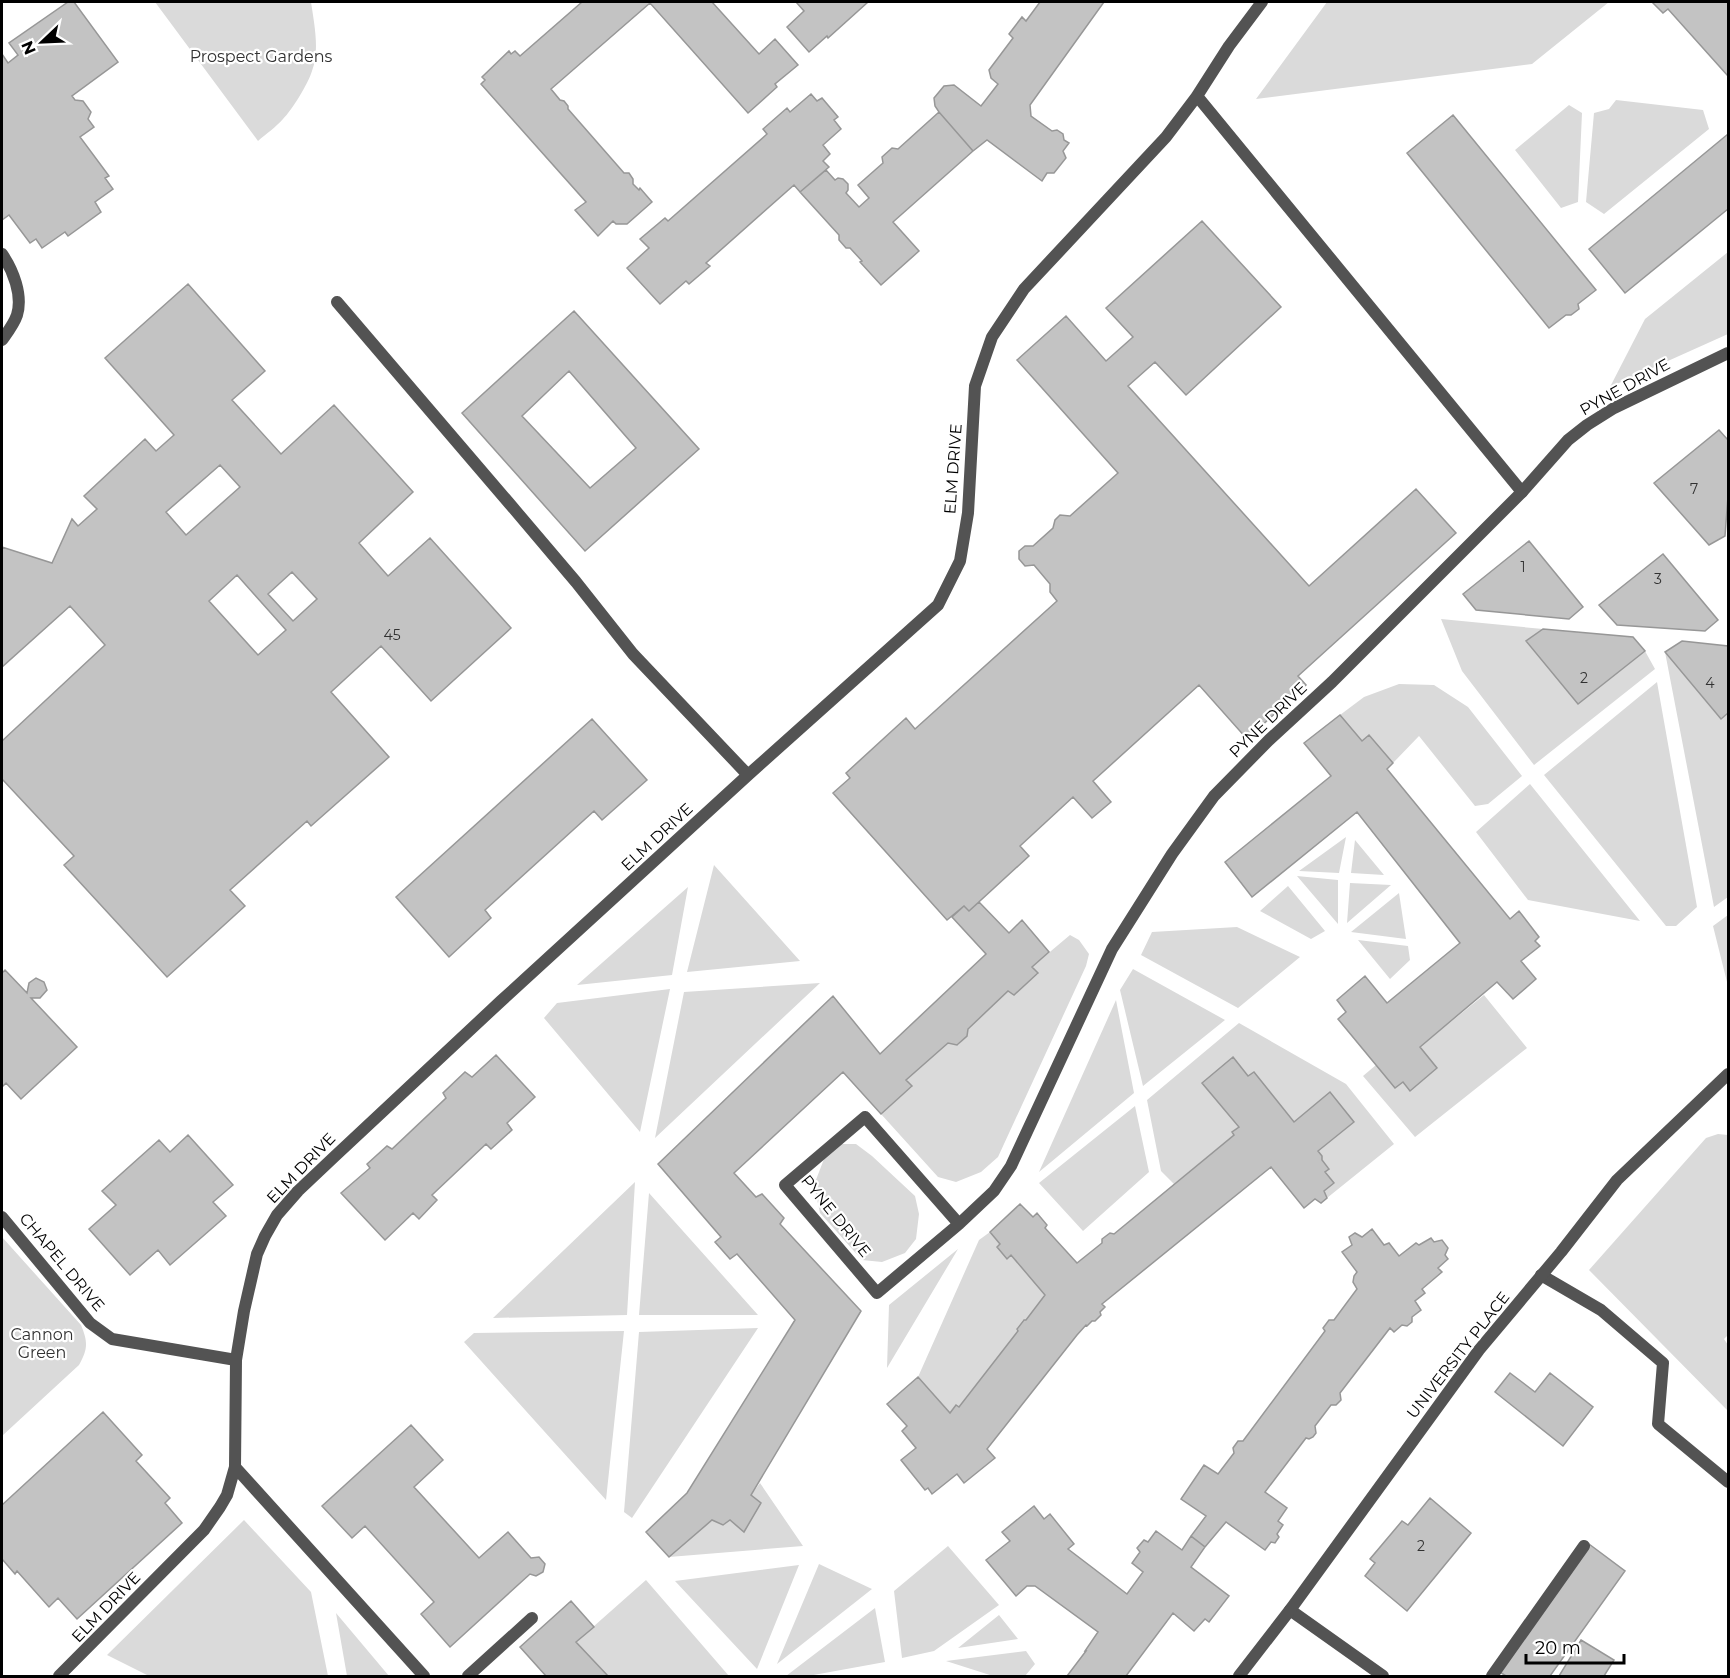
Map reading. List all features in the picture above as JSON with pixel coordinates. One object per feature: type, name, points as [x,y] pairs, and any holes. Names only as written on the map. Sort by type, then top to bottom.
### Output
[{"type":"street","name":"ELM DRIVE","points":[[59,1677],[204,1530],[227,1495],[235,1467],[236,1360],[244,1311],[257,1254],[277,1215],[298,1191],[350,1141],[748,775],[938,605],[960,561],[968,513],[975,386],[992,337],[1024,289],[1166,137],[1262,2]]},
{"type":"street","points":[[1197,96],[1522,492]]},
{"type":"street","points":[[2,255],[8,263],[16,284],[18,301],[17,315],[2,340]]},
{"type":"street","points":[[337,302],[517,512],[633,654],[748,775]]},
{"type":"street","name":"PYNE DRIVE","points":[[959,1224],[865,1118],[785,1185],[877,1293],[959,1224],[994,1191],[1011,1166],[1112,949],[1172,854],[1214,796],[1522,492],[1568,440],[1614,408],[1728,353]]},
{"type":"street","name":"UNIVERSITY PLACE","points":[[1239,1677],[1479,1350],[1617,1180],[1728,1074]]},
{"type":"street","name":"CHAPEL DRIVE","points":[[2,1217],[90,1323],[112,1339],[236,1360]]},
{"type":"street","points":[[1541,1275],[1601,1310],[1663,1363],[1658,1424],[1728,1482]]},
{"type":"street","points":[[235,1467],[423,1677]]},
{"type":"street","points":[[1492,1677],[1584,1546]]},
{"type":"street","points":[[1290,1610],[1383,1677]]},
{"type":"street","points":[[468,1677],[532,1618]]},
{"type":"green space","name":"Prospect Gardens","points":[[155,2],[311,2],[316,54],[310,76],[287,115],[258,141]]},
{"type":"green space","points":[[1327,2],[1609,2],[1532,64],[1256,99]]},
{"type":"green space","points":[[1616,100],[1703,110],[1709,129],[1604,214],[1586,202],[1594,113],[1609,109]]},
{"type":"green space","points":[[1569,105],[1582,113],[1578,202],[1561,208],[1515,150]]},
{"type":"green space","points":[[1728,252],[1728,334],[1610,387],[1645,319]]},
{"type":"green space","points":[[1441,619],[1543,629],[1526,641],[1578,704],[1645,651],[1655,669],[1534,765],[1462,671]]},
{"type":"green space","points":[[1665,652],[1721,719],[1728,713],[1728,897],[1714,907]]},
{"type":"green space","points":[[1657,682],[1697,907],[1676,926],[1666,926],[1544,775]]},
{"type":"green space","points":[[1399,684],[1434,685],[1468,707],[1522,776],[1488,804],[1475,806],[1419,736],[1393,763],[1369,735],[1362,741],[1340,715],[1364,697]]},
{"type":"green space","points":[[1530,784],[1640,921],[1528,900],[1476,832]]},
{"type":"green space","points":[[1346,837],[1339,873],[1299,871]]},
{"type":"green space","points":[[1355,840],[1384,875],[1351,873]]},
{"type":"green space","points":[[714,865],[800,961],[687,972]]},
{"type":"green space","points":[[1297,876],[1338,880],[1338,924]]},
{"type":"green space","points":[[1350,883],[1391,885],[1347,923]]},
{"type":"green space","points":[[1288,886],[1325,931],[1311,939],[1260,911]]},
{"type":"green space","points":[[688,887],[672,975],[577,985]]},
{"type":"green space","points":[[1399,893],[1406,939],[1351,932]]},
{"type":"green space","points":[[1728,915],[1728,981],[1727,982],[1713,926]]},
{"type":"green space","points":[[1237,927],[1300,957],[1238,1008],[1141,955],[1152,932]]},
{"type":"green space","points":[[1070,935],[1079,940],[1089,954],[1086,966],[998,1157],[981,1172],[956,1182],[938,1177],[881,1114],[912,1087],[906,1080],[948,1043],[958,1045],[967,1036],[968,1029],[1008,991],[1014,995],[1038,974],[1032,967]]},
{"type":"green space","points":[[1358,940],[1408,946],[1410,960],[1390,979]]},
{"type":"green space","points":[[1133,969],[1225,1020],[1143,1086],[1120,990]]},
{"type":"green space","points":[[820,983],[655,1138],[684,992]]},
{"type":"green space","points":[[670,989],[640,1132],[544,1018],[557,1003]]},
{"type":"green space","points":[[1484,995],[1527,1048],[1415,1137],[1363,1076],[1376,1065],[1395,1088],[1403,1082],[1410,1090],[1437,1068],[1420,1047]]},
{"type":"green space","points":[[1116,1000],[1134,1093],[1039,1172]]},
{"type":"green space","points":[[1239,1023],[1346,1084],[1394,1144],[1327,1198],[1324,1191],[1334,1183],[1325,1172],[1329,1168],[1318,1151],[1354,1122],[1330,1093],[1294,1122],[1254,1072],[1248,1076],[1202,1083],[1239,1127],[1232,1132],[1234,1135],[1174,1184],[1161,1171],[1147,1100]]},
{"type":"green space","points":[[1135,1106],[1149,1172],[1083,1231],[1039,1183]]},
{"type":"green space","points":[[1718,1134],[1728,1135],[1728,1335],[1724,1339],[1728,1345],[1728,1411],[1589,1270],[1706,1138]]},
{"type":"green space","points":[[840,1144],[856,1144],[915,1196],[919,1214],[916,1239],[905,1253],[882,1262],[862,1260],[820,1213],[814,1185],[824,1159]]},
{"type":"green space","points":[[635,1182],[627,1315],[493,1318]]},
{"type":"green space","points":[[649,1193],[758,1315],[639,1315]]},
{"type":"green space","points":[[990,1232],[1008,1258],[1011,1255],[1045,1295],[1026,1320],[1023,1320],[1017,1328],[1018,1331],[959,1407],[956,1405],[950,1413],[918,1377],[979,1240]]},
{"type":"green space","name":"Cannon Green","points":[[2,1237],[81,1325],[86,1345],[79,1365],[2,1436]]},
{"type":"green space","points":[[958,1249],[887,1368],[889,1305]]},
{"type":"green space","points":[[758,1328],[632,1518],[624,1512],[639,1332]]},
{"type":"green space","points":[[624,1331],[606,1500],[464,1342],[474,1333]]},
{"type":"green space","points":[[760,1483],[803,1546],[669,1557],[712,1520],[723,1525],[730,1520],[743,1531],[751,1495]]},
{"type":"green space","points":[[244,1520],[311,1592],[328,1676],[149,1676],[107,1655]]},
{"type":"green space","points":[[948,1546],[999,1605],[934,1651],[902,1658],[894,1591]]},
{"type":"green space","points":[[819,1564],[872,1589],[777,1664]]},
{"type":"green space","points":[[799,1565],[757,1669],[675,1581]]},
{"type":"green space","points":[[646,1580],[729,1676],[608,1676],[576,1642]]},
{"type":"green space","points":[[875,1608],[885,1662],[808,1676],[786,1676]]},
{"type":"green space","points":[[336,1613],[389,1676],[347,1676]]},
{"type":"green space","points":[[999,1615],[1018,1639],[958,1648]]},
{"type":"green space","points":[[1026,1651],[1035,1664],[1025,1676],[993,1676],[946,1661]]},
{"type":"building","points":[[68,2],[74,2],[118,62],[72,96],[75,100],[83,101],[91,112],[88,119],[94,127],[80,137],[109,176],[105,178],[113,189],[95,202],[101,212],[68,236],[65,232],[42,248],[36,239],[30,243],[9,215],[2,220],[2,54],[8,63],[18,55],[9,43]]},
{"type":"building","points":[[582,2],[712,2],[759,54],[775,39],[798,65],[775,84],[777,87],[748,113],[650,3],[551,89],[560,100],[564,101],[568,109],[624,173],[629,173],[633,184],[639,190],[640,188],[652,202],[627,224],[616,224],[613,221],[598,236],[575,210],[586,202],[481,84],[485,80],[482,77],[509,51],[511,54],[515,51],[520,56]]},
{"type":"building","points":[[796,2],[868,2],[809,52],[787,27],[804,11]]},
{"type":"building","points":[[1040,2],[1104,2],[1030,105],[1031,116],[1052,131],[1057,130],[1063,134],[1064,140],[1069,143],[1063,151],[1066,158],[1054,173],[1047,173],[1042,181],[987,140],[973,151],[939,112],[934,98],[944,86],[954,85],[981,106],[998,84],[991,78],[989,70],[1013,38],[1009,34],[1022,17],[1026,21]]},
{"type":"building","points":[[1652,2],[1728,2],[1728,76],[1668,9],[1663,13]]},
{"type":"building","points":[[811,94],[817,101],[822,98],[838,117],[834,120],[841,129],[823,145],[830,154],[823,161],[829,167],[800,192],[794,185],[706,263],[710,266],[689,284],[686,281],[660,304],[627,268],[649,248],[640,239],[665,218],[668,221],[767,134],[763,129],[787,108],[790,112]]},
{"type":"building","points":[[939,112],[973,151],[893,222],[919,251],[881,285],[850,248],[846,248],[839,240],[839,235],[800,192],[826,170],[835,180],[843,179],[848,184],[846,193],[859,207],[869,198],[858,185],[883,163],[882,157],[892,148],[898,149]]},
{"type":"building","points":[[1453,115],[1596,290],[1578,304],[1579,309],[1571,315],[1566,315],[1549,328],[1407,153]]},
{"type":"building","points":[[1728,134],[1728,209],[1625,293],[1589,249]]},
{"type":"building","points":[[1202,221],[1281,307],[1186,395],[1155,362],[1128,386],[1309,586],[1416,489],[1456,533],[1298,676],[1306,685],[1247,739],[1199,685],[1093,781],[1111,802],[1092,818],[1073,797],[1020,846],[1029,856],[969,911],[964,906],[947,920],[833,793],[850,778],[846,773],[906,718],[915,729],[1057,601],[1050,592],[1050,584],[1034,565],[1025,566],[1019,559],[1019,551],[1025,546],[1033,546],[1053,528],[1055,520],[1060,515],[1070,516],[1118,473],[1017,360],[1066,316],[1106,361],[1133,337],[1106,308]]},
{"type":"building","points":[[188,284],[265,371],[232,400],[281,454],[334,405],[413,492],[359,543],[388,576],[430,538],[511,628],[431,701],[381,646],[331,692],[389,757],[311,826],[307,821],[230,890],[245,906],[167,977],[64,865],[74,856],[2,779],[2,741],[105,645],[70,606],[2,667],[2,547],[52,563],[72,519],[78,526],[97,509],[84,496],[145,439],[156,451],[174,435],[105,358]],"holes":[[[220,465],[240,487],[186,535],[166,512]],[[292,572],[317,599],[293,621],[268,594]],[[237,575],[286,630],[258,655],[209,601]]]},
{"type":"building","points":[[574,311],[699,449],[585,551],[462,413]],"holes":[[[569,371],[636,448],[590,488],[522,416]]]},
{"type":"building","points":[[1719,430],[1728,440],[1725,536],[1709,545],[1654,483]]},
{"type":"building","points":[[1529,541],[1583,607],[1569,619],[1476,610],[1463,594]]},
{"type":"building","points":[[1663,554],[1718,620],[1705,631],[1617,625],[1599,605]]},
{"type":"building","points":[[1543,629],[1633,637],[1645,651],[1578,704],[1526,641]]},
{"type":"building","points":[[1682,641],[1728,646],[1728,713],[1721,719],[1665,652]]},
{"type":"building","points":[[1340,715],[1362,741],[1369,735],[1393,763],[1387,769],[1510,919],[1519,911],[1539,937],[1535,941],[1540,946],[1521,961],[1536,979],[1513,999],[1497,982],[1420,1047],[1437,1068],[1410,1091],[1403,1082],[1395,1088],[1338,1019],[1346,1012],[1337,1000],[1365,976],[1387,1003],[1460,943],[1357,812],[1252,897],[1225,862],[1331,776],[1304,743]]},
{"type":"building","points":[[592,719],[647,780],[602,820],[594,811],[485,910],[491,918],[449,957],[396,897]]},
{"type":"building","points":[[979,902],[1009,933],[1022,920],[1049,952],[1032,967],[1038,973],[1014,995],[1008,991],[968,1029],[967,1036],[957,1045],[948,1043],[906,1080],[912,1086],[881,1114],[843,1072],[734,1173],[756,1197],[762,1194],[784,1218],[780,1224],[861,1311],[751,1495],[761,1503],[744,1532],[730,1520],[723,1525],[712,1520],[669,1557],[646,1532],[687,1493],[795,1320],[737,1254],[730,1259],[715,1242],[721,1237],[658,1164],[833,996],[880,1054],[986,954],[952,917],[964,906],[969,911]]},
{"type":"building","points":[[5,970],[27,993],[29,983],[36,978],[44,982],[47,990],[40,998],[31,998],[77,1047],[21,1099],[6,1083],[2,1087],[2,973]]},
{"type":"building","points":[[496,1055],[535,1097],[507,1123],[512,1130],[491,1149],[486,1144],[432,1195],[437,1200],[419,1219],[413,1213],[385,1240],[341,1193],[370,1168],[367,1164],[387,1146],[392,1149],[446,1098],[443,1093],[465,1072],[472,1077]]},
{"type":"building","points":[[1233,1057],[1248,1076],[1254,1072],[1294,1122],[1330,1092],[1354,1122],[1318,1151],[1329,1169],[1325,1172],[1334,1183],[1324,1191],[1327,1198],[1321,1203],[1315,1199],[1304,1208],[1271,1167],[1102,1304],[1105,1307],[1100,1312],[1101,1315],[1086,1325],[1077,1335],[987,1449],[995,1458],[964,1483],[957,1474],[932,1494],[928,1488],[925,1490],[901,1460],[916,1448],[902,1431],[907,1426],[887,1404],[918,1377],[950,1413],[956,1405],[959,1407],[1045,1295],[1011,1255],[1007,1259],[997,1247],[1000,1244],[990,1232],[1020,1204],[1033,1217],[1037,1213],[1047,1225],[1045,1228],[1077,1263],[1102,1243],[1102,1239],[1110,1233],[1114,1234],[1234,1135],[1232,1132],[1239,1127],[1202,1083]]},
{"type":"building","points":[[188,1135],[233,1185],[213,1202],[226,1216],[170,1265],[158,1250],[130,1275],[89,1229],[116,1205],[102,1191],[159,1140],[170,1152]]},
{"type":"building","points":[[1372,1229],[1384,1245],[1389,1243],[1399,1256],[1416,1243],[1419,1245],[1431,1238],[1434,1242],[1442,1240],[1448,1248],[1445,1255],[1448,1259],[1438,1268],[1442,1272],[1422,1289],[1425,1293],[1415,1301],[1421,1310],[1412,1317],[1412,1322],[1407,1326],[1402,1325],[1394,1332],[1390,1328],[1340,1393],[1341,1400],[1336,1405],[1331,1405],[1315,1426],[1316,1433],[1313,1437],[1306,1438],[1265,1492],[1287,1508],[1278,1521],[1283,1525],[1277,1534],[1279,1537],[1275,1543],[1271,1542],[1265,1550],[1226,1522],[1205,1547],[1191,1536],[1206,1516],[1181,1499],[1204,1465],[1218,1474],[1234,1453],[1233,1448],[1238,1441],[1243,1441],[1325,1331],[1323,1328],[1329,1320],[1334,1320],[1357,1289],[1353,1282],[1357,1272],[1342,1252],[1352,1245],[1349,1237],[1355,1233],[1362,1237]]},
{"type":"building","points":[[1510,1373],[1535,1392],[1550,1373],[1593,1407],[1563,1446],[1495,1392]]},
{"type":"building","points":[[103,1412],[142,1455],[136,1461],[170,1498],[165,1503],[182,1523],[77,1619],[58,1598],[49,1607],[17,1571],[15,1574],[2,1559],[2,1505]]},
{"type":"building","points":[[411,1425],[443,1460],[414,1487],[479,1558],[508,1532],[531,1558],[539,1557],[545,1564],[543,1572],[536,1576],[530,1574],[450,1647],[421,1614],[434,1602],[365,1526],[352,1538],[322,1506]]},
{"type":"building","points":[[1430,1498],[1471,1533],[1407,1611],[1365,1576],[1375,1563],[1370,1559],[1402,1521],[1408,1525]]},
{"type":"building","points":[[1034,1506],[1044,1519],[1050,1514],[1074,1544],[1068,1549],[1127,1594],[1143,1572],[1132,1563],[1140,1552],[1137,1548],[1144,1540],[1148,1542],[1156,1531],[1182,1550],[1191,1536],[1205,1547],[1191,1567],[1229,1596],[1209,1622],[1205,1619],[1194,1631],[1173,1613],[1126,1676],[1067,1676],[1098,1632],[1035,1586],[1027,1586],[1016,1596],[986,1560],[1010,1541],[1002,1532]]},
{"type":"building","points":[[1589,1544],[1625,1571],[1550,1676],[1506,1676],[1498,1671]]},
{"type":"building","points":[[571,1601],[594,1627],[576,1642],[608,1676],[546,1676],[520,1647]]},
{"type":"building","points":[[1581,1640],[1614,1660],[1604,1676],[1559,1676]]}]
